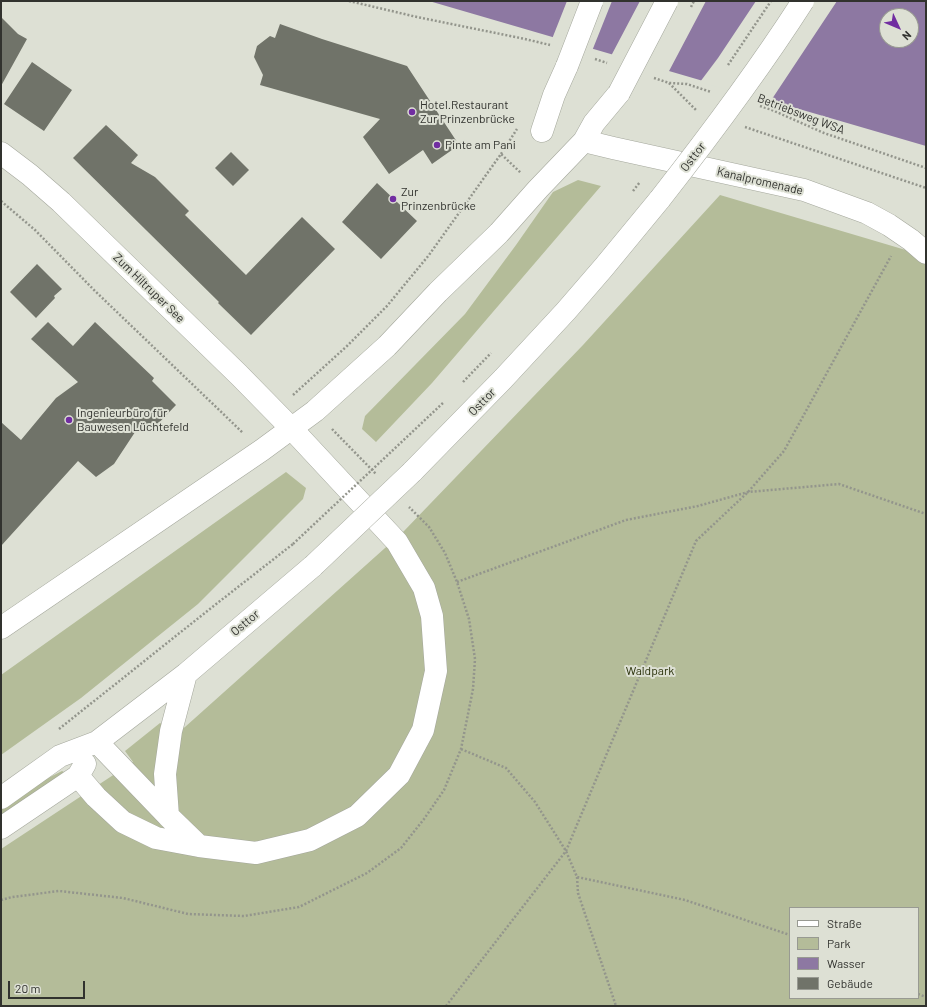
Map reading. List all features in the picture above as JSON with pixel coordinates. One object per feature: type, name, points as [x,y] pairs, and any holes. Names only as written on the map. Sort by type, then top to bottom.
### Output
[{"type":"main road","points":[[542,131],[554,95],[592,1]]},
{"type":"main road","points":[[1,628],[262,450],[315,411],[387,346],[438,292],[499,233],[538,189],[584,141],[594,123],[619,93],[667,1]]},
{"type":"main road","name":"Osttor","points":[[1,798],[60,756],[97,742],[186,674],[313,566],[412,472],[503,379],[566,311],[660,199],[695,155],[757,71],[803,1]]},
{"type":"main road","name":"Kanalpromenade","points":[[584,141],[804,190],[867,213],[921,242]]},
{"type":"main road","name":"Zum Hiltruper See","points":[[1,154],[30,175],[61,202],[239,375],[291,428],[397,542],[424,588],[432,616],[436,671],[423,730],[399,774],[357,816],[310,840],[256,853],[199,846],[156,838],[123,822],[96,798],[78,776]]},
{"type":"main road","points":[[168,816],[165,774],[171,731],[186,674]]},
{"type":"main road","points":[[97,742],[199,846]]},
{"type":"main road","name":"Osttor","points":[[1,828],[78,776],[97,742]]},
{"type":"path","points":[[349,1],[417,17],[525,39]]},
{"type":"path","points":[[725,70],[771,1]]},
{"type":"path","points":[[704,113],[696,110],[669,83],[687,84],[715,93]]},
{"type":"path","points":[[708,95],[712,89]]},
{"type":"path","name":"Betriebsweg WSA","points":[[758,106],[772,110],[824,134],[926,168]]},
{"type":"path","points":[[694,113],[699,107]]},
{"type":"path","points":[[501,154],[519,126]]},
{"type":"path","points":[[741,126],[926,188]]},
{"type":"path","points":[[633,191],[642,179]]},
{"type":"path","points":[[1,201],[35,230],[95,291],[262,450]]},
{"type":"path","points":[[446,1006],[566,851],[696,541],[748,492],[784,451],[895,249],[921,242]]},
{"type":"path","points":[[461,384],[493,351]]},
{"type":"path","points":[[56,731],[293,544],[445,400]]},
{"type":"path","points":[[315,411],[379,477]]},
{"type":"path","points":[[457,582],[626,520],[698,506],[748,492],[839,484],[926,514]]},
{"type":"path","points":[[1,900],[12,897],[59,891],[123,898],[188,914],[244,916],[299,907],[368,873],[401,848],[424,819],[444,790],[462,749],[473,689],[475,659],[470,619],[445,553],[429,527],[407,505]]},
{"type":"path","points":[[462,749],[506,768],[535,802],[566,851],[577,877],[578,893],[616,1006]]},
{"type":"path","points":[[577,877],[685,900],[789,935]]},
{"type":"green space","points":[[578,180],[601,186],[432,383],[376,442],[362,429],[365,416],[465,314],[553,192]]},
{"type":"green space","name":"Waldpark","points":[[720,195],[926,256],[926,1006],[1,1006],[1,849],[133,762],[125,751],[160,723],[162,724],[162,727],[158,745],[185,727],[404,531],[583,345]]},
{"type":"green space","points":[[286,472],[306,488],[303,499],[198,604],[81,698],[1,755],[1,675]]},
{"type":"green space","points":[[62,771],[66,773],[1,821],[1,807],[42,781]]},
{"type":"water","points":[[429,1],[926,1],[926,146]]},
{"type":"pier","points":[[567,1],[612,1],[592,51],[552,39]]},
{"type":"pier","points":[[640,1],[706,1],[668,73],[611,56]]},
{"type":"pier","points":[[756,1],[837,1],[770,102],[700,82]]},
{"type":"building","points":[[1,17],[18,34],[27,39],[1,86]]},
{"type":"building","points":[[280,24],[407,66],[459,145],[432,164],[423,150],[389,174],[363,137],[380,119],[260,85],[263,75],[254,57],[257,46],[270,36],[275,38]]},
{"type":"building","points":[[32,62],[72,90],[44,131],[4,104]]},
{"type":"building","points":[[106,125],[138,155],[131,163],[155,177],[189,211],[185,215],[246,275],[302,217],[335,249],[251,335],[73,158]]},
{"type":"building","points":[[231,152],[249,170],[233,186],[215,168]]},
{"type":"building","points":[[377,183],[417,221],[381,259],[342,222]]},
{"type":"building","points":[[37,264],[62,289],[54,296],[55,298],[36,318],[10,292]]},
{"type":"building","points":[[48,322],[73,346],[95,322],[154,378],[152,381],[176,405],[151,431],[141,423],[114,464],[96,477],[78,461],[1,546],[1,422],[21,440],[56,398],[78,382],[31,339]]},
{"type":"place","name":"Hotel.Restaurant Zur Prinzenbrücke","points":[[412,112]]},
{"type":"place","name":"Pinte am Pani","points":[[437,145]]},
{"type":"place","name":"Zur Prinzenbrücke","points":[[393,199]]},
{"type":"place","name":"Ingenieurbüro für Bauwesen Lüchtefeld","points":[[69,420]]}]
